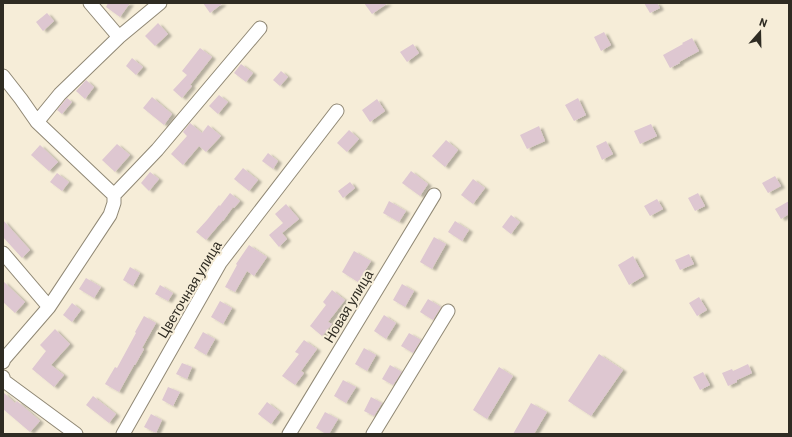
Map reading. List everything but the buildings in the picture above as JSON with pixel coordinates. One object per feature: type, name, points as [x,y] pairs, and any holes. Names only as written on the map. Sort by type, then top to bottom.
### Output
[{"type":"street","points":[[90,3],[119,37]]},
{"type":"street","points":[[37,122],[60,94],[119,37],[160,3]]},
{"type":"street","points":[[3,362],[49,307],[110,215],[114,203],[114,195],[157,150],[260,28]]},
{"type":"street","points":[[3,76],[37,122],[114,195]]},
{"type":"street","name":"Цветочная улица","points":[[123,434],[220,263],[337,112]]},
{"type":"street","name":"Новая улица","points":[[289,434],[434,195]]},
{"type":"street","points":[[3,253],[49,307]]},
{"type":"street","points":[[374,434],[448,311]]},
{"type":"street","points":[[3,377],[4,381],[76,434]]}]
